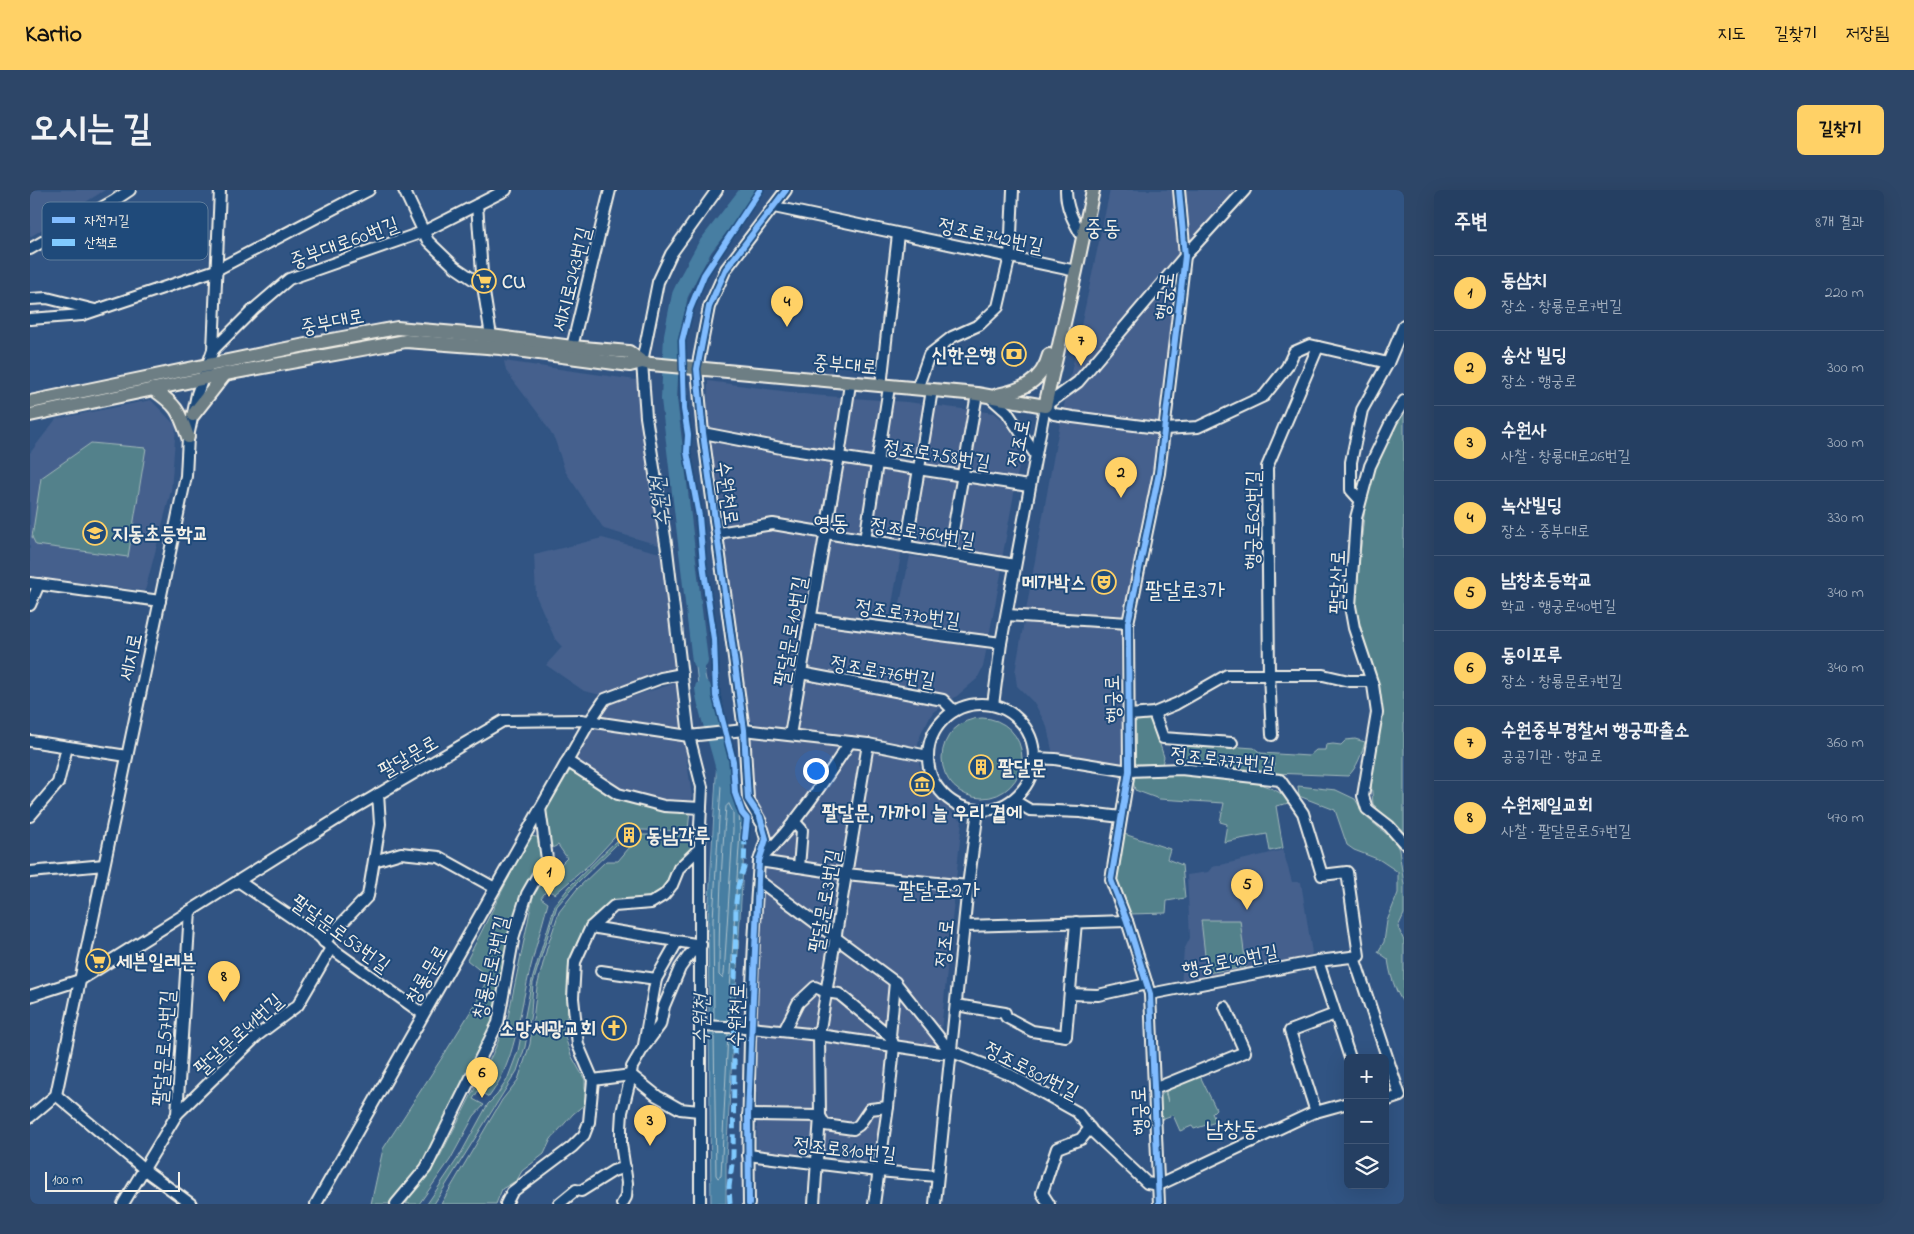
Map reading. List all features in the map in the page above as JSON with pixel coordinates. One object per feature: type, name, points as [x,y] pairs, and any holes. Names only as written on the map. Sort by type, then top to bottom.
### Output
[{"type":"main road","name":"정조로","points":[[1045,406],[1093,190]]},
{"type":"main road","name":"중부대로","points":[[30,402],[315,343],[397,328],[490,336],[572,347],[629,352],[646,363]]},
{"type":"main road","points":[[990,397],[1021,388],[1038,377],[1045,370],[1051,345],[1061,334]]},
{"type":"main road","name":"중부대로","points":[[30,415],[225,374],[406,341],[500,348],[630,365],[646,363],[850,384],[976,394],[1045,406]]},
{"type":"main road","points":[[193,414],[225,374]]},
{"type":"main road","points":[[153,389],[171,401],[181,414],[188,437]]},
{"type":"street","points":[[110,202],[130,190]]},
{"type":"street","name":"세지로","points":[[56,1095],[186,476],[188,437],[206,366],[213,350],[220,190]]},
{"type":"street","points":[[30,319],[82,315],[216,270],[369,190]]},
{"type":"street","points":[[404,190],[428,241],[455,267],[483,286]]},
{"type":"street","name":"중부대로60번길","points":[[213,350],[289,279],[423,232],[506,190]]},
{"type":"street","name":"세지로243번길","points":[[572,347],[610,190]]},
{"type":"street","name":"수원천로","points":[[700,1204],[700,830],[702,787],[682,674],[667,550],[646,417],[646,363],[658,282],[671,254],[717,190]]},
{"type":"street","name":"수원천로","points":[[748,1204],[748,1115],[758,880],[759,861],[766,839],[762,826],[748,799],[718,533],[694,369],[709,307],[726,269],[786,190]]},
{"type":"street","points":[[917,389],[929,354],[952,337],[979,325],[998,307],[1010,256],[1013,190]]},
{"type":"street","points":[[1066,190],[1066,203],[1072,219],[1083,238]]},
{"type":"street","name":"행궁로","points":[[1159,1204],[1160,1185],[1148,989],[1128,921],[1111,880],[1129,771],[1128,623],[1159,473],[1185,256],[1179,190]]},
{"type":"street","points":[[1245,190],[1185,256],[1078,382],[1045,406],[1054,414],[1165,429],[1198,427],[1264,396],[1287,367],[1294,352],[1310,344],[1388,363]]},
{"type":"street","points":[[477,205],[483,286],[490,336]]},
{"type":"street","name":"정조로742번길","points":[[774,207],[1076,271]]},
{"type":"street","points":[[865,540],[878,462],[898,234]]},
{"type":"street","points":[[30,249],[42,242]]},
{"type":"street","points":[[30,299],[47,298],[95,310]]},
{"type":"street","points":[[1360,500],[1351,490],[1351,462],[1362,410],[1388,363],[1404,325]]},
{"type":"street","name":"행궁로62번길","points":[[1272,735],[1269,674],[1267,467],[1318,346]]},
{"type":"street","name":"팔달문로10번길","points":[[790,735],[850,384]]},
{"type":"street","points":[[906,547],[932,390]]},
{"type":"street","points":[[949,554],[976,394]]},
{"type":"street","points":[[990,397],[1006,412],[1035,454]]},
{"type":"street","name":"팔달산로","points":[[1404,401],[1392,420],[1370,466],[1360,500],[1356,518],[1350,606],[1354,628],[1371,681],[1377,713],[1363,796],[1367,809],[1389,826],[1404,842]]},
{"type":"street","name":"정조로","points":[[993,705],[1001,643],[1045,406]]},
{"type":"street","name":"정조로758번길","points":[[703,434],[1029,486]]},
{"type":"street","name":"정조로764번길","points":[[718,533],[773,524],[1016,565]]},
{"type":"street","points":[[30,605],[35,583],[160,601]]},
{"type":"street","points":[[1007,614],[1128,623]]},
{"type":"street","name":"정조로770번길","points":[[810,618],[1001,643]]},
{"type":"street","points":[[590,721],[605,699],[660,678],[682,674]]},
{"type":"street","name":"정조로776번길","points":[[801,674],[943,700],[954,711]]},
{"type":"street","points":[[1130,715],[1154,713],[1176,704],[1227,675],[1323,676],[1349,681],[1371,681]]},
{"type":"street","points":[[967,705],[993,705],[1010,712],[1024,724],[1032,740],[1035,758],[1029,781],[1013,800],[996,808],[978,810],[962,806],[948,798],[937,787],[930,772],[928,756],[931,738],[940,722],[954,711],[967,705]]},
{"type":"street","points":[[1154,713],[1163,738],[1232,743]]},
{"type":"street","name":"팔달문로","points":[[30,996],[80,980],[378,794],[503,721],[590,721],[692,736],[740,730],[868,744],[928,756]]},
{"type":"street","name":"창룡문로","points":[[316,1204],[590,721]]},
{"type":"street","points":[[30,741],[127,756]]},
{"type":"street","points":[[759,861],[779,840],[812,799],[850,742]]},
{"type":"street","name":"팔달문로3번길","points":[[814,1204],[820,1116],[819,1035],[868,744]]},
{"type":"street","points":[[30,816],[58,783],[67,747]]},
{"type":"street","name":"정조로777번길","points":[[1035,758],[1055,758],[1129,771],[1181,769],[1280,780],[1303,813],[1322,874],[1347,872],[1359,956],[1354,956]]},
{"type":"street","points":[[568,761],[618,794],[664,806],[701,808]]},
{"type":"street","name":"팔달문로41번길","points":[[177,1114],[258,1035],[298,1005],[327,945],[368,896],[380,824],[378,794]]},
{"type":"street","points":[[1013,800],[1030,810],[1080,812],[1121,817]]},
{"type":"street","name":"창룡문로7번길","points":[[396,1204],[426,1168],[498,1022],[514,935],[527,894],[547,859],[540,809]]},
{"type":"street","name":"정조로","points":[[935,1204],[968,886],[978,810]]},
{"type":"street","points":[[794,821],[802,830],[799,867]]},
{"type":"street","points":[[506,1204],[512,1192],[572,1147],[584,1135],[589,1122],[593,1080],[578,1045],[573,998],[575,962],[591,927],[614,906],[651,903],[664,895],[672,885],[679,868],[700,848]]},
{"type":"street","points":[[374,860],[401,852],[438,857],[495,888]]},
{"type":"street","points":[[759,861],[846,874],[968,886]]},
{"type":"street","points":[[30,872],[104,865]]},
{"type":"street","points":[[700,1026],[751,1028],[892,1041],[941,1053],[950,1051],[895,982],[758,880]]},
{"type":"street","name":"팔달문로53번길","points":[[238,881],[319,936],[327,945],[423,1014]]},
{"type":"street","name":"팔달문로57번길","points":[[123,1204],[177,1114],[190,911]]},
{"type":"street","points":[[965,926],[1128,921]]},
{"type":"street","points":[[956,1005],[1005,1013],[1006,1017],[1032,1031],[1066,1036],[1076,922]]},
{"type":"street","points":[[591,927],[700,945]]},
{"type":"street","points":[[643,1048],[656,979],[677,942]]},
{"type":"street","points":[[626,1202],[627,1183],[621,1144],[621,1128],[622,1112],[632,1067],[643,1048],[660,1026],[664,1006],[680,968],[690,954],[700,945]]},
{"type":"street","points":[[1354,956],[1360,980],[1400,1096],[1389,1100]]},
{"type":"street","name":"행궁로40번길","points":[[1148,989],[1354,956]]},
{"type":"street","points":[[1318,961],[1349,1054]]},
{"type":"street","points":[[601,971],[656,979]]},
{"type":"street","points":[[874,1204],[888,1107],[895,982]]},
{"type":"street","points":[[784,1031],[798,1003],[815,987],[826,992],[839,994],[892,1041]]},
{"type":"street","points":[[1070,994],[1098,995],[1148,989]]},
{"type":"street","points":[[1154,1088],[1245,1052],[1225,1007]]},
{"type":"street","points":[[1316,1112],[1290,1031],[1335,1014]]},
{"type":"street","name":"정조로801번길","points":[[950,1051],[1011,1075],[1077,1112],[1090,1128],[1147,1183],[1160,1185]]},
{"type":"street","points":[[593,1080],[631,1075],[656,1096],[674,1106],[680,1109],[699,1111]]},
{"type":"street","points":[[30,1117],[56,1095],[144,1169],[191,1204]]},
{"type":"street","points":[[1160,1185],[1316,1112],[1344,1104]]},
{"type":"street","points":[[748,1115],[820,1116],[825,1125],[853,1129],[859,1125],[870,1109],[888,1107]]},
{"type":"street","points":[[1049,1204],[1042,1194],[1057,1148],[1081,1139],[1090,1128]]},
{"type":"street","name":"정조로810번길","points":[[748,1155],[878,1171],[938,1176]]},
{"type":"street","points":[[559,1204],[576,1190],[581,1191],[614,1171],[625,1167]]},
{"type":"shaded area","points":[[30,190],[105,190],[86,202],[42,202],[42,229],[30,237]]},
{"type":"shaded area","points":[[1110,190],[1240,190],[1183,256],[1160,437],[1122,630],[1120,648],[1122,765],[1053,755],[1047,727],[1035,704],[1017,686],[1015,672],[1056,443]]},
{"type":"shaded area","points":[[504,361],[636,380],[662,546],[604,529],[565,471],[555,440],[541,417],[506,371]]},
{"type":"shaded area","points":[[708,381],[812,395],[907,402],[994,413],[1003,420],[1018,442],[1020,461],[1002,559],[772,523],[723,530],[707,427]]},
{"type":"shaded area","name":"지동초등학교","points":[[151,400],[176,426],[171,491],[145,591],[30,576],[30,453],[56,419]]},
{"type":"shaded area","points":[[772,526],[823,535],[789,730],[756,724],[749,720],[743,710],[722,534]]},
{"type":"shaded area","points":[[602,538],[660,553],[681,672],[605,696],[584,691],[546,665],[562,647],[555,639],[536,596],[534,555]]},
{"type":"shaded area","points":[[828,538],[902,550],[888,625],[814,616]]},
{"type":"shaded area","points":[[910,556],[1002,569],[983,667],[977,679],[957,696],[933,712],[922,731],[918,743],[919,763],[926,784],[955,816],[962,820],[939,1051],[891,1046],[877,1167],[757,1155],[757,1027],[754,1026],[759,886],[768,839],[755,806],[750,778],[748,766],[750,735],[792,738],[814,625],[893,636]]},
{"type":"shaded area","points":[[676,683],[693,804],[664,802],[619,792],[571,760],[597,717],[608,704]]},
{"type":"shaded area","points":[[1283,850],[1292,882],[1301,882],[1312,953],[1309,958],[1181,985],[1184,950],[1190,938],[1187,875],[1208,872],[1212,867]]},
{"type":"green space","points":[[1404,406],[1404,834],[1373,804],[1369,757],[1382,708],[1355,605],[1365,506],[1377,458]]},
{"type":"green space","points":[[91,443],[146,448],[128,557],[36,545],[32,537],[41,478]]},
{"type":"green space","points":[[1151,717],[1164,757],[1162,764],[1133,764],[1132,718]]},
{"type":"green space","points":[[982,718],[997,721],[1010,730],[1019,743],[1022,758],[1019,773],[1010,786],[997,795],[982,798],[967,795],[954,786],[945,773],[942,758],[945,743],[954,730],[967,721]]},
{"type":"green space","points":[[1355,739],[1365,742],[1357,765],[1348,776],[1273,773],[1274,764],[1266,763],[1264,771],[1183,762],[1181,754],[1187,743],[1254,748],[1261,753],[1309,756],[1316,750],[1325,750],[1326,745],[1341,745],[1346,740]]},
{"type":"green space","points":[[571,769],[605,788],[690,810],[688,831],[641,830],[624,827],[591,863],[555,894],[547,890],[541,898],[548,903],[530,970],[513,1047],[503,1073],[489,1097],[478,1091],[473,1099],[484,1105],[474,1116],[450,1160],[419,1204],[406,1204],[439,1158],[507,1022],[533,897],[546,875],[567,858],[558,845],[550,849],[543,815]]},
{"type":"green space","points":[[1132,775],[1192,775],[1241,780],[1263,785],[1279,793],[1289,803],[1276,806],[1283,848],[1270,851],[1267,834],[1224,842],[1227,824],[1220,822],[1224,803],[1159,799],[1135,790]]},
{"type":"green space","points":[[1298,786],[1336,790],[1355,799],[1366,817],[1395,841],[1399,850],[1404,885],[1404,914],[1398,927],[1404,941],[1404,1004],[1393,983],[1388,959],[1378,952],[1384,942],[1387,921],[1398,893],[1398,872],[1380,860],[1354,850],[1347,845],[1335,810],[1299,796]]},
{"type":"green space","points":[[1121,833],[1170,849],[1167,859],[1182,865],[1185,898],[1167,901],[1166,913],[1130,914],[1114,879]]},
{"type":"green space","points":[[637,835],[685,835],[691,843],[691,851],[671,874],[660,892],[652,898],[627,901],[584,932],[577,942],[573,956],[567,1017],[563,1024],[564,1034],[571,1055],[585,1080],[585,1089],[588,1095],[585,1104],[573,1114],[551,1139],[544,1154],[522,1171],[517,1180],[502,1189],[496,1204],[441,1204],[502,1100],[518,1080],[530,1044],[537,987],[559,912],[577,889],[606,861],[618,861],[629,848],[637,844]]},
{"type":"green space","points":[[530,836],[537,837],[543,862],[525,889],[495,1022],[424,1168],[393,1204],[371,1204],[383,1149],[477,1001],[488,977],[467,960]]},
{"type":"green space","points":[[620,837],[617,844],[577,883],[557,906],[533,983],[531,1013],[525,1047],[517,1071],[434,1204],[427,1204],[460,1155],[488,1104],[507,1080],[518,1051],[532,980],[555,905],[570,886]]},
{"type":"green space","points":[[1201,920],[1240,920],[1246,967],[1207,973]]},
{"type":"green space","points":[[1199,1074],[1216,1109],[1212,1113],[1216,1122],[1194,1129],[1192,1126],[1180,1131],[1173,1115],[1161,1119],[1159,1097],[1165,1092],[1168,1102],[1166,1092],[1171,1086]]},
{"type":"water","points":[[702,638],[705,675],[712,707],[700,710],[702,707],[693,640]]},
{"type":"water","points":[[728,757],[744,811],[745,832],[726,1160],[726,1204],[711,1204],[708,919],[717,759]]},
{"type":"waterway","name":"수원천","points":[[700,661],[669,399],[672,335],[680,295],[689,276],[705,247],[749,190]]},
{"type":"waterway","name":"수원천","points":[[703,688],[726,780]]},
{"type":"marked path","points":[[730,1204],[729,1187],[733,1156],[736,902],[738,886],[744,868],[745,838]]},
{"type":"cycle path","points":[[745,838],[747,819],[742,813],[735,793],[733,761],[716,696],[714,639],[703,564],[699,516],[687,452],[688,435],[684,409],[682,341],[690,309],[704,275],[760,190]]},
{"type":"cycle path","points":[[749,1204],[748,1115],[758,880],[759,861],[766,839],[760,817],[748,799],[744,730],[703,433],[697,369],[709,307],[726,269],[786,190]]},
{"type":"cycle path","points":[[1159,1204],[1150,994],[1127,921],[1111,880],[1129,771],[1128,623],[1159,473],[1185,256],[1179,190]]},
{"type":"place","name":"CU","points":[[484,281]]},
{"type":"place","name":"녹산빌딩","points":[[787,327]]},
{"type":"place","name":"신한은행","points":[[1014,354]]},
{"type":"place","name":"수원중부경찰서 행궁파출소","points":[[1081,366]]},
{"type":"place","name":"송산 빌딩","points":[[1121,498]]},
{"type":"place","name":"지동초등학교","points":[[95,533]]},
{"type":"place","name":"메가박스","points":[[1104,582]]},
{"type":"place","name":"팔달문","points":[[981,767]]},
{"type":"place","name":"팔달문, 가까이 늘 우리 곁에","points":[[922,784]]},
{"type":"place","name":"동남각루","points":[[629,835]]},
{"type":"place","name":"동삼치","points":[[549,897]]},
{"type":"place","name":"남창초등학교","points":[[1247,910]]},
{"type":"place","name":"세븐일레븐","points":[[98,961]]},
{"type":"place","name":"수원제일교회","points":[[224,1002]]},
{"type":"place","name":"소망세광교회","points":[[614,1028]]},
{"type":"place","name":"동이포루","points":[[482,1098]]},
{"type":"place","name":"수원사","points":[[650,1146]]},
{"type":"district","name":"중동","points":[[1103,227]]},
{"type":"district","name":"영동","points":[[831,522]]},
{"type":"district","name":"팔달로3가","points":[[1185,589]]},
{"type":"district","name":"팔달로2가","points":[[939,889]]},
{"type":"district","name":"남창동","points":[[1232,1128]]}]
